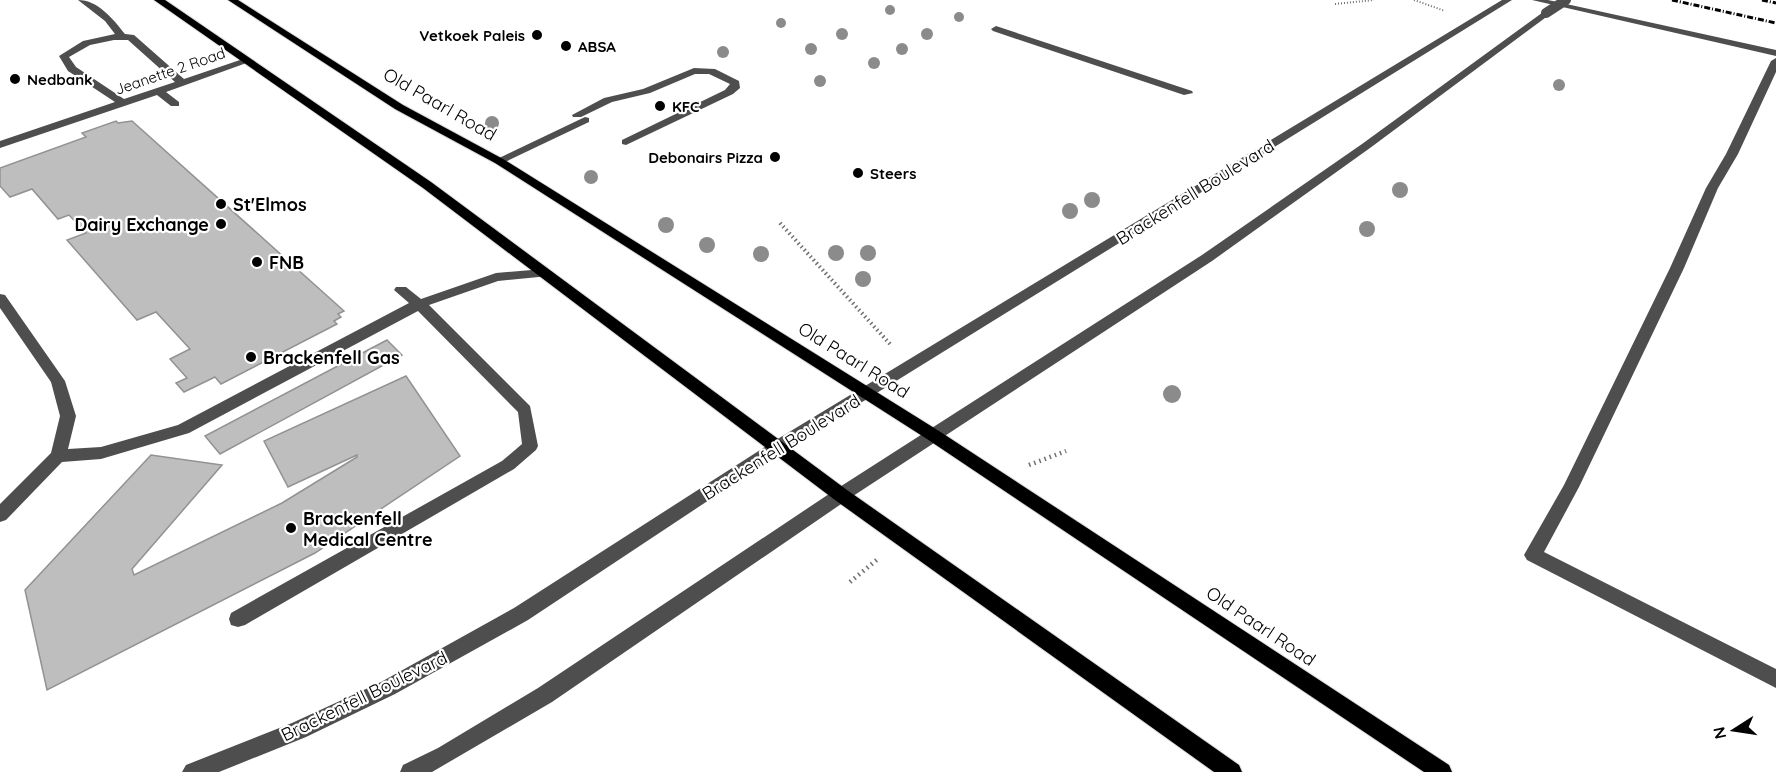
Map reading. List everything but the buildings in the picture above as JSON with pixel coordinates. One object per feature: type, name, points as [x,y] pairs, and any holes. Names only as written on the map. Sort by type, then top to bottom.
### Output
[{"type":"main road","points":[[159,0],[427,185],[841,495],[1232,772]]},
{"type":"main road","name":"Old Paarl Road","points":[[232,0],[399,107],[499,161],[933,435],[1442,772]]},
{"type":"street","points":[[83,0],[108,20],[122,36]]},
{"type":"street","points":[[1536,0],[1776,53]]},
{"type":"street","points":[[410,772],[445,755],[545,695],[841,495],[1216,251],[1366,146],[1566,0]]},
{"type":"street","name":"Brackenfell Boulevard","points":[[193,772],[299,730],[448,657],[521,614],[777,447],[1506,1]]},
{"type":"street","points":[[996,29],[1188,93]]},
{"type":"street","points":[[123,103],[72,69],[64,56],[81,46],[103,39],[131,37],[182,83]]},
{"type":"street","name":"Jeanette 2 Road","points":[[0,145],[247,60]]},
{"type":"street","points":[[1776,61],[1571,487],[1533,555],[1776,679]]},
{"type":"street","points":[[499,161],[608,100],[645,91],[694,71],[711,71],[735,83],[735,88],[729,92],[626,142]]},
{"type":"street","points":[[159,91],[175,104]]},
{"type":"street","points":[[58,456],[101,453],[183,429],[419,304],[496,277],[543,273]]},
{"type":"street","points":[[238,619],[507,465],[530,446],[525,410],[419,304],[401,290]]},
{"type":"street","points":[[0,298],[58,381],[68,416],[58,456],[0,515]]},
{"type":"path","points":[[1335,4],[1374,0]]},
{"type":"path","points":[[1414,0],[1446,11]]},
{"type":"path","points":[[780,223],[890,344]]},
{"type":"path","points":[[850,582],[903,538]]},
{"type":"railway","points":[[1672,0],[1776,23]]},
{"type":"railway","points":[[1762,0],[1776,3]]},
{"type":"place","name":"Vetkoek Paleis","points":[[537,35]]},
{"type":"place","name":"ABSA","points":[[566,46]]},
{"type":"place","name":"Nedbank","points":[[15,79]]},
{"type":"place","name":"KFC","points":[[660,106]]},
{"type":"place","name":"Debonairs Pizza","points":[[775,157]]},
{"type":"place","name":"Steers","points":[[858,173]]},
{"type":"place","name":"St'Elmos","points":[[221,204]]},
{"type":"place","name":"Dairy Exchange","points":[[221,224]]},
{"type":"place","name":"FNB","points":[[257,262]]},
{"type":"place","name":"Brackenfell Gas","points":[[251,357]]},
{"type":"place","name":"Brackenfell Medical Centre","points":[[291,528]]}]
